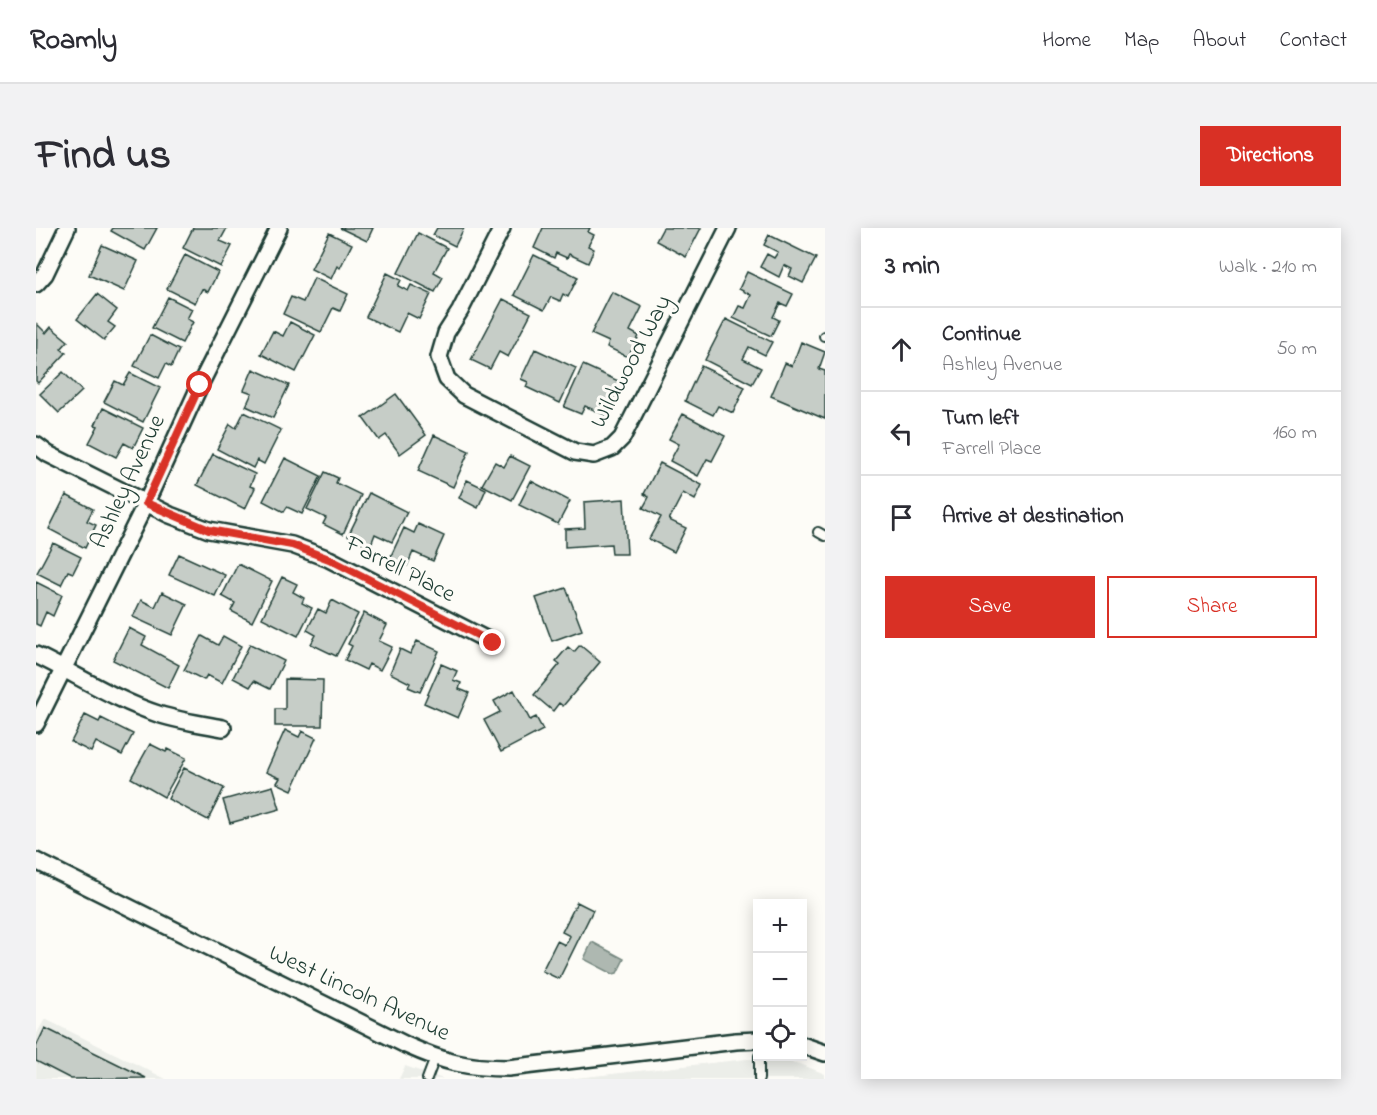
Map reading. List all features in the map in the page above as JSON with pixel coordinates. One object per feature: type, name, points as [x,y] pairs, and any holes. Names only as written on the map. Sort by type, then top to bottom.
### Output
[{"type":"street","points":[[36,284],[45,274],[67,228]]},
{"type":"street","name":"Ashley Avenue","points":[[36,724],[146,503],[200,385],[279,228]]},
{"type":"street","name":"Wildwood Way","points":[[501,228],[460,311],[446,333],[439,357],[447,379],[464,395],[575,452],[594,455],[612,448],[622,438],[728,228]]},
{"type":"street","name":"Farrell Place","points":[[36,444],[48,454],[146,503],[209,530],[292,545],[329,559],[493,643]]},
{"type":"street","points":[[36,655],[124,700],[157,714],[223,728]]},
{"type":"street","name":"West Lincoln Avenue","points":[[36,861],[435,1058],[471,1067],[508,1068],[753,1040]]},
{"type":"street","points":[[807,1047],[825,1053]]},
{"type":"lane","points":[[427,1079],[435,1058]]},
{"type":"lane","points":[[759,1061],[759,1079]]},
{"type":"shaded area","points":[[592,942],[624,959],[617,973],[613,974],[584,959]]},
{"type":"shaded area","points":[[45,1019],[166,1079],[36,1079],[36,1035]]},
{"type":"shaded area","points":[[747,1059],[785,1061],[825,1074],[825,1079],[567,1079]]},
{"type":"shaded area","points":[[405,1066],[443,1079],[399,1079]]},
{"type":"building","points":[[113,228],[157,228],[145,250],[111,231]]},
{"type":"building","points":[[193,228],[227,228],[220,241],[232,246],[221,267],[183,248]]},
{"type":"building","points":[[340,228],[373,228],[367,241]]},
{"type":"building","points":[[437,228],[464,228],[455,246],[433,235]]},
{"type":"building","points":[[543,228],[590,228],[588,232],[594,235],[588,246],[594,249],[588,263],[569,254],[567,258],[556,253],[554,258],[534,248]]},
{"type":"building","points":[[663,228],[701,228],[686,257],[656,241]]},
{"type":"building","points":[[329,233],[352,244],[340,268],[337,266],[331,279],[311,269]]},
{"type":"building","points":[[418,233],[447,248],[434,272],[443,277],[435,292],[398,273]]},
{"type":"building","points":[[769,235],[816,258],[803,283],[789,276],[792,269],[784,265],[779,277],[760,267],[767,254],[774,258],[778,252],[764,245]]},
{"type":"building","points":[[102,245],[138,261],[124,291],[89,275]]},
{"type":"building","points":[[185,255],[218,272],[208,292],[202,289],[195,303],[167,289]]},
{"type":"building","points":[[534,255],[578,277],[568,297],[563,294],[560,301],[551,297],[544,310],[514,295]]},
{"type":"building","points":[[747,272],[793,294],[787,306],[780,303],[773,317],[779,320],[771,336],[733,318],[739,306],[745,308],[751,295],[739,289]]},
{"type":"building","points":[[387,273],[401,280],[398,286],[408,291],[411,285],[431,294],[419,319],[407,313],[398,332],[366,317]]},
{"type":"building","points":[[314,278],[348,294],[340,311],[333,308],[321,332],[283,314],[291,297],[303,302]]},
{"type":"building","points":[[612,292],[642,307],[630,331],[639,336],[628,357],[607,347],[609,342],[591,334]]},
{"type":"building","points":[[97,294],[117,310],[108,322],[115,327],[104,340],[77,319]]},
{"type":"building","points":[[168,297],[192,309],[187,319],[193,322],[182,343],[152,328]]},
{"type":"building","points":[[503,299],[531,313],[508,357],[499,352],[490,369],[471,360]]},
{"type":"building","points":[[726,319],[772,342],[765,355],[749,347],[743,359],[761,368],[752,384],[705,360]]},
{"type":"building","points":[[290,322],[315,335],[296,372],[261,354],[273,331],[283,336]]},
{"type":"building","points":[[37,324],[46,333],[51,327],[68,341],[61,349],[66,353],[38,383],[36,381]]},
{"type":"building","points":[[150,335],[179,350],[171,367],[166,364],[159,378],[134,366]]},
{"type":"building","points":[[801,342],[825,352],[819,369],[825,371],[825,419],[771,396],[785,363],[792,366]]},
{"type":"building","points":[[535,349],[576,368],[560,403],[526,387],[528,382],[521,379]]},
{"type":"building","points":[[583,365],[625,384],[610,417],[585,406],[581,414],[564,407]]},
{"type":"building","points":[[701,366],[745,387],[733,413],[718,406],[713,415],[685,401]]},
{"type":"building","points":[[253,369],[289,385],[273,418],[246,406],[252,393],[244,390]]},
{"type":"building","points":[[63,372],[82,391],[59,413],[40,394]]},
{"type":"building","points":[[130,373],[160,388],[143,422],[104,402],[115,381],[123,385]]},
{"type":"building","points":[[396,394],[426,435],[400,454],[386,435],[379,440],[363,418]]},
{"type":"building","points":[[103,408],[143,428],[133,448],[124,443],[116,457],[89,443],[98,426],[95,425]]},
{"type":"building","points":[[244,412],[281,430],[264,464],[257,460],[253,468],[217,449],[230,424],[236,428]]},
{"type":"building","points":[[683,414],[725,436],[712,461],[707,459],[698,476],[670,461],[679,444],[669,439]]},
{"type":"building","points":[[434,435],[469,451],[453,487],[418,471]]},
{"type":"building","points":[[213,454],[255,474],[250,486],[255,488],[245,509],[197,485]]},
{"type":"building","points":[[510,456],[530,466],[512,500],[482,485],[495,462],[504,467]]},
{"type":"building","points":[[285,458],[321,476],[302,514],[287,507],[284,512],[263,501]]},
{"type":"building","points":[[660,463],[702,485],[695,500],[683,493],[669,520],[686,528],[674,552],[649,539],[661,517],[643,508],[649,497],[644,494]]},
{"type":"building","points":[[325,472],[338,478],[336,483],[361,495],[343,534],[323,524],[326,518],[307,509]]},
{"type":"building","points":[[467,480],[486,489],[478,508],[459,498]]},
{"type":"building","points":[[531,481],[570,501],[558,524],[519,505]]},
{"type":"building","points":[[369,493],[407,512],[392,542],[375,534],[370,547],[348,536]]},
{"type":"building","points":[[66,495],[93,509],[87,521],[96,525],[85,548],[49,529]]},
{"type":"building","points":[[624,499],[627,554],[612,554],[611,544],[565,547],[565,529],[585,528],[584,502]]},
{"type":"building","points":[[418,524],[444,536],[433,561],[413,552],[407,566],[390,558],[404,528],[414,533]]},
{"type":"building","points":[[53,543],[81,557],[73,573],[68,571],[61,585],[37,573]]},
{"type":"building","points":[[179,554],[225,575],[215,596],[169,575]]},
{"type":"building","points":[[238,564],[272,581],[252,622],[231,611],[235,603],[222,596]]},
{"type":"building","points":[[282,577],[297,584],[293,592],[304,598],[302,603],[312,608],[298,636],[262,618]]},
{"type":"building","points":[[36,582],[62,595],[53,616],[46,612],[40,626],[36,624]]},
{"type":"building","points":[[566,588],[582,630],[552,641],[536,598]]},
{"type":"building","points":[[162,592],[187,604],[172,635],[133,617],[141,600],[155,607]]},
{"type":"building","points":[[332,600],[358,614],[336,656],[311,644],[316,635],[307,630],[318,609],[326,613]]},
{"type":"building","points":[[364,613],[387,625],[379,641],[392,647],[380,670],[369,664],[366,670],[345,660],[352,646],[348,644]]},
{"type":"building","points":[[129,628],[146,637],[142,645],[179,665],[168,688],[113,660]]},
{"type":"building","points":[[202,636],[218,645],[223,636],[241,646],[222,683],[207,675],[204,680],[184,670]]},
{"type":"building","points":[[417,641],[439,651],[420,692],[408,687],[410,683],[390,673],[400,649],[410,654]]},
{"type":"building","points":[[250,644],[284,661],[270,689],[254,681],[250,687],[233,678]]},
{"type":"building","points":[[580,645],[600,662],[563,706],[559,703],[553,711],[534,695],[560,664],[556,661],[568,647],[574,652]]},
{"type":"building","points":[[441,664],[457,671],[453,680],[461,683],[459,689],[469,693],[458,718],[424,703]]},
{"type":"building","points":[[285,679],[323,680],[322,726],[275,726],[275,709],[285,709]]},
{"type":"building","points":[[514,690],[530,720],[536,717],[543,730],[501,752],[484,720],[500,712],[494,701]]},
{"type":"building","points":[[85,715],[99,722],[101,718],[133,734],[122,755],[96,742],[91,752],[71,742]]},
{"type":"building","points":[[285,730],[299,737],[302,731],[316,738],[292,790],[277,783],[280,778],[266,772]]},
{"type":"building","points":[[150,744],[166,752],[168,749],[186,758],[164,797],[131,778]]},
{"type":"building","points":[[184,768],[224,788],[208,820],[168,799]]},
{"type":"building","points":[[273,786],[280,809],[230,823],[223,800]]},
{"type":"building","points":[[577,902],[593,910],[559,979],[542,971],[557,941],[565,945],[570,936],[562,932]]},
{"type":"building","points":[[45,1028],[146,1078],[71,1079],[36,1061],[36,1047]]},
{"type":"route","points":[[200,385],[146,503],[209,530],[292,545],[329,559],[493,643]]}]
